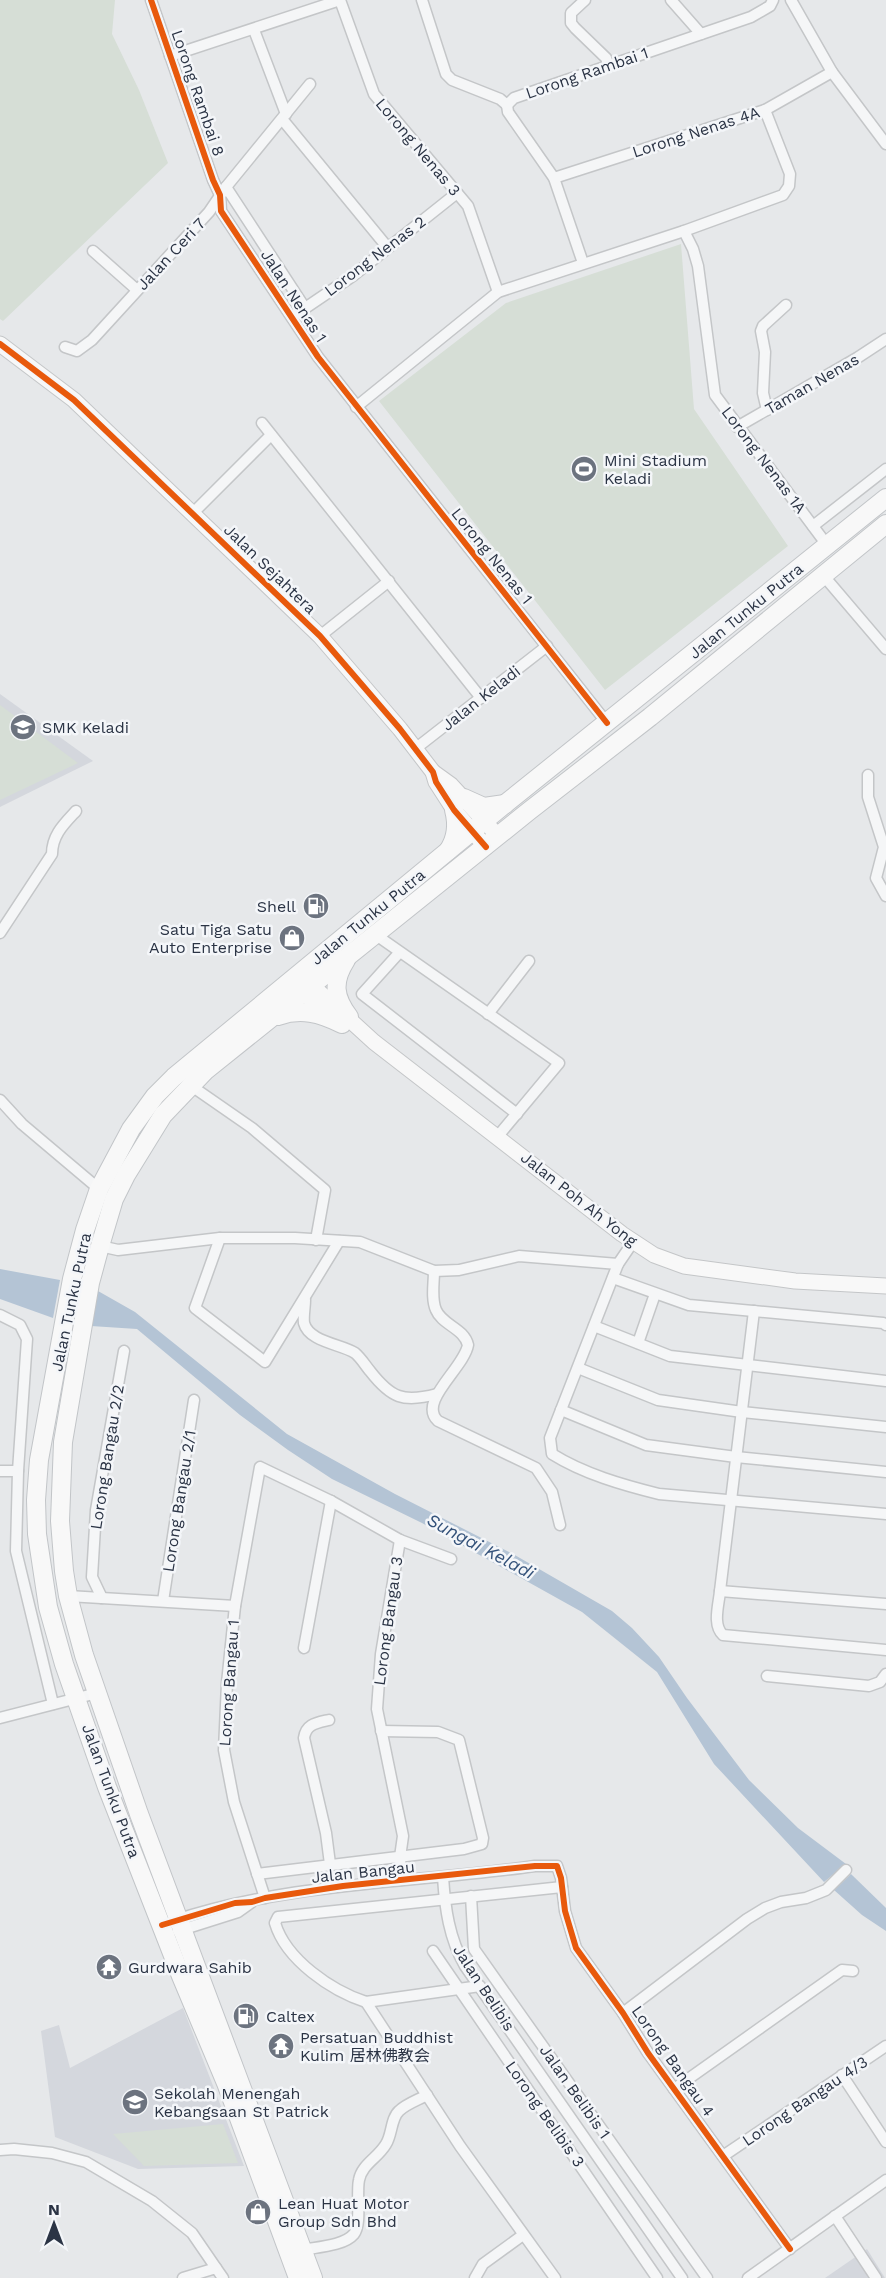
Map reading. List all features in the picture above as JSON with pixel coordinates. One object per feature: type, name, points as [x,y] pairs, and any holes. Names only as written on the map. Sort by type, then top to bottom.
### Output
[{"type":"main road","name":"Jalan Tunku Putra","points":[[81,1281],[100,1246],[114,1199],[126,1175],[163,1114],[190,1085],[258,1029],[301,984],[442,856],[886,498]]},
{"type":"main road","name":"Jalan Tunku Putra","points":[[312,2278],[97,1693],[68,1596],[60,1521],[60,1488],[73,1328],[81,1281],[85,1230],[99,1189],[132,1128],[155,1096],[174,1077],[301,984],[347,958],[650,717],[886,524]]},
{"type":"main road","points":[[818,579],[827,559],[827,545],[844,547],[864,542]]},
{"type":"main road","points":[[442,856],[449,849],[456,830],[459,804],[484,807],[505,804]]},
{"type":"main road","points":[[345,1021],[336,988],[338,972],[347,958]]},
{"type":"main road","points":[[258,1029],[279,1015],[303,1011],[345,1021]]},
{"type":"main road","name":"Jalan Tunku Putra","points":[[73,1328],[39,1461],[36,1489],[37,1534],[48,1607],[64,1664],[107,1787],[181,1924],[226,2083],[298,2278]]},
{"type":"street","name":"Lorong Rambai 8","points":[[151,0],[213,180],[223,191]]},
{"type":"street","points":[[170,56],[340,0]]},
{"type":"street","name":"Lorong Nenas 3","points":[[340,0],[374,94],[468,206],[498,292]]},
{"type":"street","points":[[422,0],[446,74],[452,80],[500,99],[507,105]]},
{"type":"street","points":[[585,0],[571,13],[574,28],[606,58],[609,66]]},
{"type":"street","points":[[670,0],[701,34]]},
{"type":"street","name":"Lorong Rambai 1","points":[[583,263],[554,178],[508,112],[507,105],[514,98],[751,17],[770,6],[773,0]]},
{"type":"street","points":[[791,0],[832,72],[886,144]]},
{"type":"street","points":[[254,30],[284,117],[388,248]]},
{"type":"street","name":"Lorong Nenas 4A","points":[[554,178],[765,110],[832,72]]},
{"type":"street","name":"Jalan Ceri 7","points":[[65,348],[77,351],[92,340],[209,213],[223,191],[310,84]]},
{"type":"street","points":[[356,407],[498,292],[684,231],[783,195],[789,186],[790,174],[765,110]]},
{"type":"street","name":"Jalan Nenas 1","points":[[223,191],[305,308]]},
{"type":"street","name":"Jalan Nenas 1","points":[[223,191],[221,211],[318,357],[356,407]]},
{"type":"street","name":"Lorong Nenas 2","points":[[292,317],[354,275],[457,193]]},
{"type":"street","name":"Lorong Nenas 1A","points":[[684,231],[698,266],[715,395],[827,545]]},
{"type":"street","points":[[93,251],[136,290]]},
{"type":"street","points":[[767,410],[763,393],[765,352],[761,331],[763,326],[786,305]]},
{"type":"street","name":"Taman Nenas","points":[[737,427],[886,339]]},
{"type":"street","name":"Jalan Sejahtera","points":[[0,344],[74,400],[320,636],[374,698],[433,772],[451,785],[459,804],[492,841]]},
{"type":"street","name":"Lorong Nenas 1","points":[[356,407],[607,723]]},
{"type":"street","points":[[262,423],[482,698]]},
{"type":"street","points":[[194,513],[271,435]]},
{"type":"street","points":[[813,526],[886,469]]},
{"type":"street","points":[[818,579],[886,649]]},
{"type":"street","points":[[320,636],[389,581]]},
{"type":"street","name":"Jalan Keladi","points":[[415,749],[547,646]]},
{"type":"street","points":[[868,775],[868,797],[885,847],[876,878],[886,896]]},
{"type":"street","points":[[0,933],[52,854],[52,842],[59,830],[76,811]]},
{"type":"street","points":[[376,935],[559,1064],[498,1136]]},
{"type":"street","points":[[399,953],[362,993],[517,1114]]},
{"type":"street","points":[[488,1014],[529,961]]},
{"type":"street","name":"Jalan Poh Ah Yong","points":[[301,984],[345,1021],[498,1136],[633,1242],[654,1255],[684,1266],[711,1271],[795,1281],[886,1286]]},
{"type":"street","points":[[190,1085],[252,1128],[325,1190],[316,1240]]},
{"type":"street","points":[[0,1101],[22,1124],[99,1189]]},
{"type":"street","points":[[220,1238],[195,1308],[264,1362],[306,1298],[339,1241]]},
{"type":"street","points":[[100,1246],[118,1250],[220,1238],[316,1240],[360,1242],[434,1271],[459,1270],[519,1256],[618,1264]]},
{"type":"street","points":[[633,1242],[618,1264],[550,1438],[552,1454],[568,1464],[632,1487],[660,1494],[886,1514]]},
{"type":"street","points":[[434,1271],[434,1305],[437,1314],[462,1334],[468,1345],[464,1358],[437,1394],[432,1407],[434,1417]]},
{"type":"street","points":[[613,1278],[689,1305],[886,1325]]},
{"type":"street","points":[[638,1343],[655,1294]]},
{"type":"street","points":[[306,1298],[304,1321],[309,1331],[353,1352],[390,1394],[413,1398],[437,1394]]},
{"type":"street","points":[[754,1311],[720,1591],[717,1624],[719,1631],[723,1635],[886,1650]]},
{"type":"street","points":[[0,1315],[20,1324],[27,1339],[18,1471],[16,1551],[53,1704]]},
{"type":"street","points":[[594,1326],[670,1356],[886,1382]]},
{"type":"street","name":"Lorong Bangau 2/2","points":[[102,1598],[92,1577],[96,1510],[124,1351]]},
{"type":"street","points":[[578,1368],[658,1400],[742,1412],[886,1427]]},
{"type":"street","points":[[413,1398],[438,1421],[536,1468],[552,1492],[560,1525]]},
{"type":"street","name":"Lorong Bangau 2/1","points":[[163,1602],[194,1400]]},
{"type":"street","points":[[561,1410],[646,1445],[736,1457],[886,1472]]},
{"type":"street","name":"Lorong Bangau 1","points":[[265,1898],[234,1802],[224,1750],[227,1683],[235,1606],[260,1467],[331,1501]]},
{"type":"street","points":[[0,1471],[18,1471]]},
{"type":"street","points":[[304,1648],[331,1501],[400,1540],[451,1559]]},
{"type":"street","name":"Lorong Bangau 3","points":[[400,1540],[381,1654],[377,1708],[403,1836],[400,1857],[401,1880]]},
{"type":"street","points":[[720,1591],[886,1604]]},
{"type":"street","points":[[68,1596],[235,1606]]},
{"type":"street","points":[[767,1676],[869,1686],[880,1682],[886,1674]]},
{"type":"street","points":[[0,1718],[97,1693]]},
{"type":"street","points":[[328,1720],[312,1724],[305,1730],[304,1738],[326,1833],[330,1864]]},
{"type":"street","points":[[256,1874],[400,1857],[482,1844],[483,1838],[459,1740],[438,1732],[381,1731]]},
{"type":"street","name":"Jalan Bangau","points":[[181,1924],[238,1912],[252,1902],[265,1898],[401,1880],[553,1865],[557,1866],[562,1882]]},
{"type":"street","points":[[623,2013],[747,1918],[773,1905],[806,1899],[826,1890],[846,1870]]},
{"type":"street","name":"Jalan Belibis","points":[[443,1876],[444,1899],[453,1941],[458,1953],[682,2278]]},
{"type":"street","points":[[480,1986],[366,2002],[348,1996],[303,1965],[278,1935],[275,1923],[278,1917],[471,1896],[562,1882]]},
{"type":"street","name":"Lorong Bangau 4","points":[[562,1882],[565,1911],[572,1940],[674,2089],[790,2248]]},
{"type":"street","name":"Jalan Belibis 1","points":[[471,1896],[474,1949],[707,2278]]},
{"type":"street","name":"Lorong Belibis 3","points":[[433,1951],[657,2278]]},
{"type":"street","points":[[674,2089],[842,1970],[853,1971]]},
{"type":"street","points":[[366,2002],[427,2095],[555,2278]]},
{"type":"street","name":"Lorong Bangau 4/3","points":[[723,2156],[886,2046]]},
{"type":"street","points":[[842,2075],[886,2142]]},
{"type":"street","points":[[302,2250],[345,2241],[355,2233],[358,2222],[358,2181],[361,2170],[380,2154],[388,2141],[399,2111],[427,2095]]},
{"type":"street","points":[[0,2150],[14,2149],[52,2153],[86,2162],[152,2201],[192,2233],[223,2278]]},
{"type":"street","points":[[748,2278],[886,2180]]},
{"type":"street","points":[[835,2216],[876,2278]]},
{"type":"street","points":[[475,2278],[483,2264],[523,2235]]},
{"type":"street","points":[[183,2278],[216,2268]]},
{"type":"shaded area","points":[[0,0],[115,0],[112,34],[139,90],[168,163],[3,321],[0,319]]},
{"type":"shaded area","name":"Mini Stadium Keladi","points":[[681,244],[694,409],[788,546],[605,690],[379,401],[506,303]]},
{"type":"shaded area","name":"SMK Keladi","points":[[0,694],[93,761],[0,807]]},
{"type":"shaded area","name":"SMK Keladi","points":[[0,705],[78,763],[0,800]]},
{"type":"shaded area","name":"Sekolah Menengah Kebangsaan St Patrick","points":[[183,2008],[244,2166],[138,2169],[55,2137],[41,2031],[59,2025],[70,2068]]},
{"type":"shaded area","points":[[223,2124],[238,2163],[144,2166],[113,2134]]},
{"type":"shaded area","points":[[867,2249],[885,2278],[825,2278]]},
{"type":"water","points":[[0,1269],[60,1280],[53,1318],[0,1299]]},
{"type":"water","name":"Sungai Keladi","points":[[98,1291],[135,1312],[287,1434],[395,1494],[513,1554],[612,1611],[632,1628],[659,1657],[749,1780],[798,1828],[846,1864],[824,1882],[714,1764],[657,1672],[582,1612],[422,1523],[332,1479],[240,1415],[137,1329],[91,1326]]},
{"type":"water","points":[[851,1874],[886,1908],[886,1931],[862,1915],[834,1890]]},
{"type":"cycle path","points":[[151,0],[220,195],[221,211],[318,357],[607,723]]},
{"type":"cycle path","points":[[0,344],[74,400],[320,636],[400,729],[433,772],[436,782],[454,810],[486,847]]},
{"type":"cycle path","points":[[162,1925],[235,1903],[343,1886],[535,1866],[557,1866],[561,1878],[565,1911],[576,1948],[623,2013],[648,2053],[790,2249]]},
{"type":"place","name":"Mini Stadium Keladi","points":[[584,469]]},
{"type":"place","name":"SMK Keladi","points":[[23,727]]},
{"type":"place","name":"Shell","points":[[316,906]]},
{"type":"place","name":"Satu Tiga Satu Auto Enterprise","points":[[292,938]]},
{"type":"place","name":"Gurdwara Sahib","points":[[109,1967]]},
{"type":"place","name":"Caltex","points":[[246,2016]]},
{"type":"place","name":"Persatuan Buddhist Kulim 居林佛教会","points":[[281,2046]]},
{"type":"place","name":"Sekolah Menengah Kebangsaan St Patrick","points":[[135,2102]]},
{"type":"place","name":"Lean Huat Motor Group Sdn Bhd","points":[[258,2212]]}]
